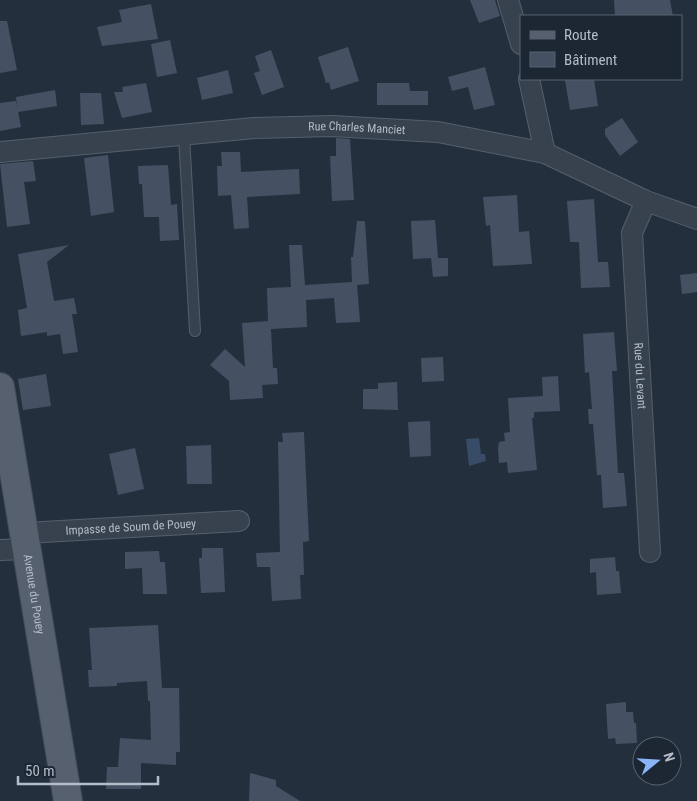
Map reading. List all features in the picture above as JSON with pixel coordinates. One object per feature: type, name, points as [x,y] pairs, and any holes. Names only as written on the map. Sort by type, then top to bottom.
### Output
[{"type":"main road","name":"Avenue du Pouey","points":[[0,386],[17,544],[68,801]]},
{"type":"street","points":[[508,0],[520,41]]},
{"type":"street","points":[[529,80],[546,153]]},
{"type":"street","name":"Rue Charles Manciet","points":[[0,152],[254,128],[332,126],[438,132],[546,153],[646,201],[697,220]]},
{"type":"street","name":"Rue du Levant","points":[[646,201],[632,233],[650,552]]},
{"type":"street","name":"Impasse de Soum de Pouey","points":[[17,544],[239,521]]},
{"type":"lane","points":[[184,136],[195,331]]},
{"type":"water","points":[[479,438],[481,454],[485,454],[486,461],[469,466],[466,439]]},
{"type":"building","points":[[470,0],[495,0],[500,16],[479,23]]},
{"type":"building","points":[[614,0],[670,0],[673,15],[615,15]]},
{"type":"building","points":[[151,4],[158,39],[102,46],[97,27],[122,22],[119,10]]},
{"type":"building","points":[[0,21],[7,21],[17,70],[0,73]]},
{"type":"building","points":[[170,40],[177,73],[157,77],[151,44]]},
{"type":"building","points":[[348,47],[359,81],[331,90],[329,82],[326,83],[318,57]]},
{"type":"building","points":[[271,50],[284,87],[262,95],[254,73],[260,71],[255,56]]},
{"type":"building","points":[[485,67],[495,105],[474,110],[468,87],[452,91],[448,77]]},
{"type":"building","points":[[228,70],[233,93],[202,100],[197,78]]},
{"type":"building","points":[[565,80],[594,80],[598,106],[570,110]]},
{"type":"building","points":[[146,83],[152,112],[122,118],[114,92],[123,92],[122,87]]},
{"type":"building","points":[[377,83],[409,83],[410,91],[428,91],[428,105],[377,105]]},
{"type":"building","points":[[55,90],[57,106],[18,112],[16,97]]},
{"type":"building","points":[[80,93],[101,93],[104,124],[81,125]]},
{"type":"building","points":[[16,101],[21,127],[0,131],[0,103]]},
{"type":"building","points":[[622,118],[638,142],[620,156],[605,135],[605,129]]},
{"type":"building","points":[[336,138],[350,139],[354,200],[332,201],[330,156],[336,156]]},
{"type":"building","points":[[221,152],[240,152],[241,172],[299,169],[300,194],[247,197],[249,228],[234,229],[231,195],[218,196],[217,166],[222,166]]},
{"type":"building","points":[[108,155],[114,212],[91,216],[84,158]]},
{"type":"building","points":[[33,161],[36,181],[24,182],[30,224],[7,227],[0,164]]},
{"type":"building","points":[[168,165],[171,205],[177,204],[179,240],[160,241],[159,217],[144,217],[142,184],[139,184],[138,166]]},
{"type":"building","points":[[517,195],[519,232],[529,231],[532,264],[493,266],[490,225],[486,226],[483,197]]},
{"type":"building","points":[[594,199],[598,262],[608,262],[610,287],[581,288],[579,242],[570,242],[567,201]]},
{"type":"building","points":[[435,220],[438,258],[448,258],[448,276],[433,277],[431,258],[413,259],[411,221]]},
{"type":"building","points":[[357,221],[365,221],[369,284],[357,285],[360,322],[336,323],[334,298],[306,300],[307,327],[271,329],[273,368],[277,368],[278,384],[262,385],[263,398],[230,400],[229,381],[210,365],[225,349],[245,367],[242,323],[268,321],[267,288],[291,287],[289,245],[302,245],[305,285],[352,282],[351,257],[353,257]]},
{"type":"building","points":[[69,245],[47,262],[54,301],[74,298],[77,314],[72,314],[78,352],[63,354],[60,334],[47,336],[47,332],[21,336],[18,310],[27,308],[18,254]]},
{"type":"building","points":[[697,273],[697,292],[682,294],[680,275]]},
{"type":"building","points":[[614,332],[617,371],[612,371],[618,473],[624,473],[627,506],[603,508],[601,475],[597,475],[593,424],[589,424],[588,409],[592,409],[589,372],[585,373],[583,334]]},
{"type":"building","points":[[443,357],[444,381],[422,382],[421,358]]},
{"type":"building","points":[[46,374],[51,406],[23,410],[18,379]]},
{"type":"building","points":[[558,376],[560,411],[534,412],[534,418],[532,418],[537,470],[508,473],[507,462],[499,463],[498,449],[499,442],[505,441],[504,433],[510,432],[508,398],[543,396],[542,377]]},
{"type":"building","points":[[397,382],[398,410],[363,409],[363,389],[378,389],[378,383]]},
{"type":"building","points":[[430,421],[431,456],[410,457],[408,422]]},
{"type":"building","points":[[304,432],[309,541],[303,542],[304,575],[300,575],[301,599],[272,601],[270,567],[257,567],[256,553],[280,552],[278,442],[283,442],[282,433]]},
{"type":"building","points":[[211,445],[212,484],[187,484],[186,446]]},
{"type":"building","points":[[135,448],[144,489],[118,495],[109,454]]},
{"type":"building","points":[[202,548],[223,548],[225,592],[201,593],[199,558],[202,558]]},
{"type":"building","points":[[159,551],[160,562],[165,562],[167,594],[143,594],[142,568],[125,569],[125,552]]},
{"type":"building","points":[[615,557],[616,571],[619,571],[621,593],[597,595],[596,572],[590,573],[590,559]]},
{"type":"building","points":[[158,625],[162,688],[179,688],[180,752],[176,752],[176,765],[141,763],[141,789],[106,789],[107,767],[118,767],[120,738],[151,740],[150,701],[148,701],[147,681],[117,683],[117,686],[89,687],[88,670],[92,670],[89,628]]},
{"type":"building","points":[[626,702],[626,712],[633,712],[637,736],[632,736],[632,743],[616,744],[615,738],[608,739],[606,704]]},
{"type":"building","points":[[250,773],[276,780],[276,786],[300,801],[249,801]]}]
